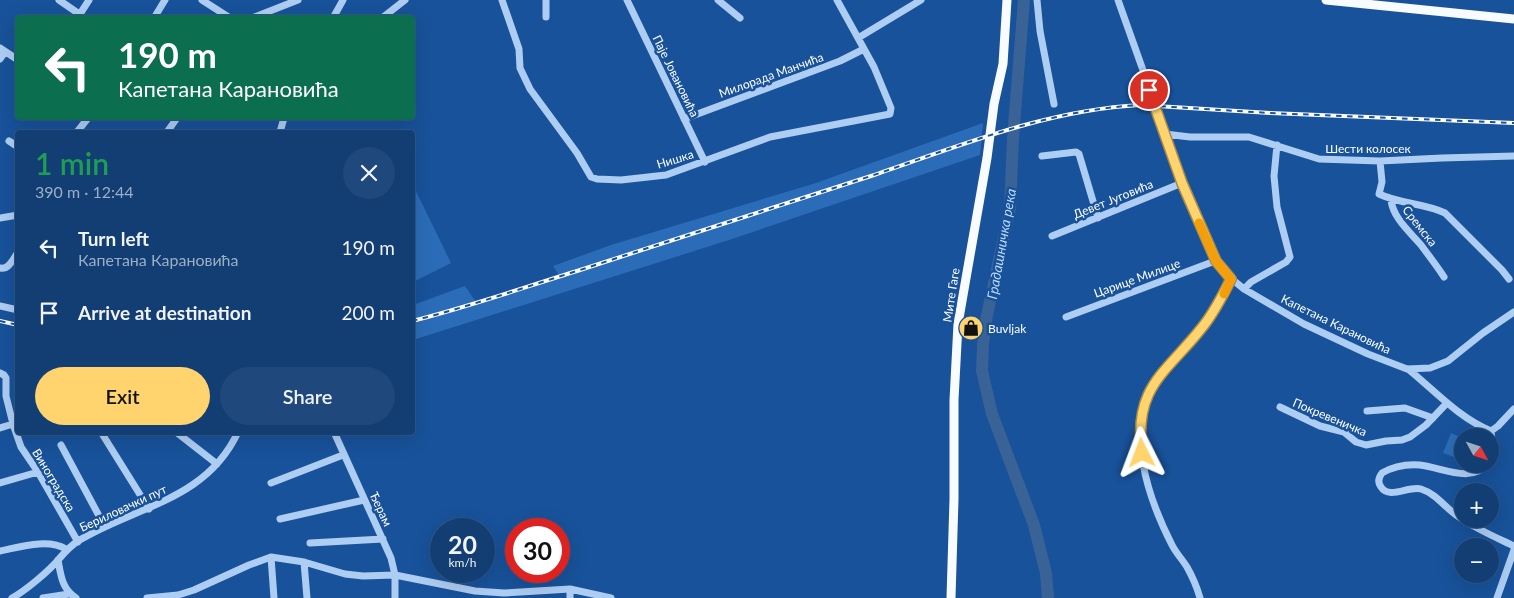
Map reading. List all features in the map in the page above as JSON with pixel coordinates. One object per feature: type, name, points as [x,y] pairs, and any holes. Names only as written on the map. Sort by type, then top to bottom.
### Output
[{"type":"main road","name":"Мите Гаге","points":[[951,598],[957,333],[987,158],[994,104],[1003,64],[1007,0]]},
{"type":"main road","points":[[1326,0],[1514,19]]},
{"type":"street","points":[[59,0],[81,15]]},
{"type":"street","points":[[82,15],[89,0]]},
{"type":"street","points":[[156,15],[165,0]]},
{"type":"street","points":[[202,0],[225,15]]},
{"type":"street","points":[[260,15],[298,0]]},
{"type":"street","points":[[335,15],[343,0]]},
{"type":"street","points":[[386,15],[405,0]]},
{"type":"street","name":"Нишка","points":[[502,0],[519,49],[520,68],[530,89],[577,153],[591,177],[597,179],[621,180],[657,177],[704,162],[770,137],[890,114],[891,108],[864,48]]},
{"type":"street","points":[[546,0],[546,17]]},
{"type":"street","name":"Паје Јовановића","points":[[627,0],[704,162]]},
{"type":"street","points":[[718,0],[740,18]]},
{"type":"street","points":[[837,0],[864,48]]},
{"type":"street","points":[[858,38],[921,0]]},
{"type":"street","points":[[1037,0],[1040,31],[1054,104]]},
{"type":"street","name":"Капетана Карановића","points":[[1118,0],[1182,183],[1216,261],[1231,279],[1244,289],[1304,324],[1368,354],[1407,368],[1426,368],[1441,364],[1514,312]]},
{"type":"street","name":"Милорада Манчића","points":[[684,119],[840,61],[864,48]]},
{"type":"street","points":[[0,60],[3,50],[15,58]]},
{"type":"street","points":[[79,130],[86,120]]},
{"type":"street","name":"Шести колосек","points":[[1166,134],[1190,137],[1249,136],[1319,159],[1380,161],[1514,156]]},
{"type":"street","points":[[9,141],[15,145]]},
{"type":"street","points":[[1244,289],[1251,282],[1286,262],[1290,257],[1282,231],[1274,184],[1277,145]]},
{"type":"street","points":[[1042,156],[1076,152],[1079,154],[1098,218]]},
{"type":"street","name":"Сремска","points":[[1380,161],[1382,182],[1379,194],[1391,200],[1395,214],[1444,277]]},
{"type":"street","name":"Девет Југовића","points":[[1052,236],[1182,183]]},
{"type":"street","points":[[1391,200],[1434,208],[1445,213],[1509,279]]},
{"type":"street","points":[[0,218],[15,216]]},
{"type":"street","points":[[0,268],[8,267],[15,256]]},
{"type":"street","name":"Царице Милице","points":[[1066,317],[1216,261]]},
{"type":"street","points":[[1200,598],[1186,566],[1173,547],[1158,516],[1146,483],[1140,438],[1141,418],[1146,398],[1155,381],[1205,325],[1220,302],[1231,279]]},
{"type":"street","points":[[0,306],[15,309]]},
{"type":"street","points":[[1407,368],[1447,403],[1484,428]]},
{"type":"street","name":"Виноградска","points":[[0,373],[4,374],[6,378],[6,396],[15,430]]},
{"type":"street","name":"Покревеничка","points":[[1280,408],[1320,426],[1344,432],[1356,442],[1366,445],[1402,440],[1410,437],[1433,418],[1447,403]]},
{"type":"street","points":[[1368,411],[1405,408],[1433,418]]},
{"type":"street","points":[[1495,428],[1514,409]]},
{"type":"street","points":[[0,428],[13,424]]},
{"type":"street","name":"Виноградска","points":[[17,435],[21,447],[38,472],[78,542]]},
{"type":"street","points":[[103,435],[149,509]]},
{"type":"street","points":[[180,435],[217,464]]},
{"type":"street","name":"Бериловачки пут","points":[[14,596],[58,560],[66,549],[106,527],[149,509],[186,490],[217,464],[236,435]]},
{"type":"street","name":"Ђерам","points":[[335,435],[391,558],[395,576],[395,598]]},
{"type":"street","points":[[61,445],[106,527]]},
{"type":"street","points":[[271,483],[344,455]]},
{"type":"street","points":[[1454,473],[1422,465],[1410,465],[1382,472],[1379,484],[1383,490],[1388,492],[1413,488],[1421,489],[1439,500],[1456,516],[1514,546]]},
{"type":"street","points":[[0,482],[38,472]]},
{"type":"street","points":[[280,519],[364,500]]},
{"type":"street","points":[[310,543],[383,539]]},
{"type":"street","points":[[0,551],[50,543],[66,549]]},
{"type":"street","points":[[1497,598],[1514,550]]},
{"type":"street","points":[[271,557],[274,598]]},
{"type":"street","points":[[147,598],[178,595],[194,590],[271,557],[304,562],[357,576],[395,576],[475,591],[504,593],[570,589],[610,598]]},
{"type":"street","points":[[58,560],[62,582],[69,594],[76,598]]},
{"type":"street","points":[[304,562],[306,598]]},
{"type":"street","points":[[570,589],[570,598]]},
{"type":"street","points":[[47,598],[69,594]]},
{"type":"street","points":[[14,596],[24,598]]},
{"type":"shaded area","points":[[983,123],[980,155],[729,240],[415,339],[415,304],[465,286],[476,302],[559,275],[553,266],[611,245],[816,183]]},
{"type":"shaded area","points":[[415,189],[451,263],[415,281]]},
{"type":"shaded area","points":[[1451,433],[1454,434],[1454,457],[1443,453]]},
{"type":"waterway","name":"Градашничка река","points":[[1024,0],[1013,138],[1010,209],[986,320],[982,371],[992,414],[1034,525],[1046,573],[1048,598]]},
{"type":"railway","points":[[415,320],[474,304],[577,271],[871,176],[1003,131],[1071,114],[1105,108],[1140,105],[1270,113],[1514,123]]},
{"type":"railway","points":[[0,321],[15,324]]},
{"type":"slow traffic","points":[[1199,223],[1216,261],[1222,271],[1231,279],[1224,294]]},
{"type":"place","name":"Buvljak","points":[[971,328]]},
{"type":"route","points":[[1142,453],[1140,438],[1141,418],[1146,398],[1155,381],[1205,325],[1220,302],[1231,279],[1222,271],[1216,261],[1182,183],[1149,90]]}]
